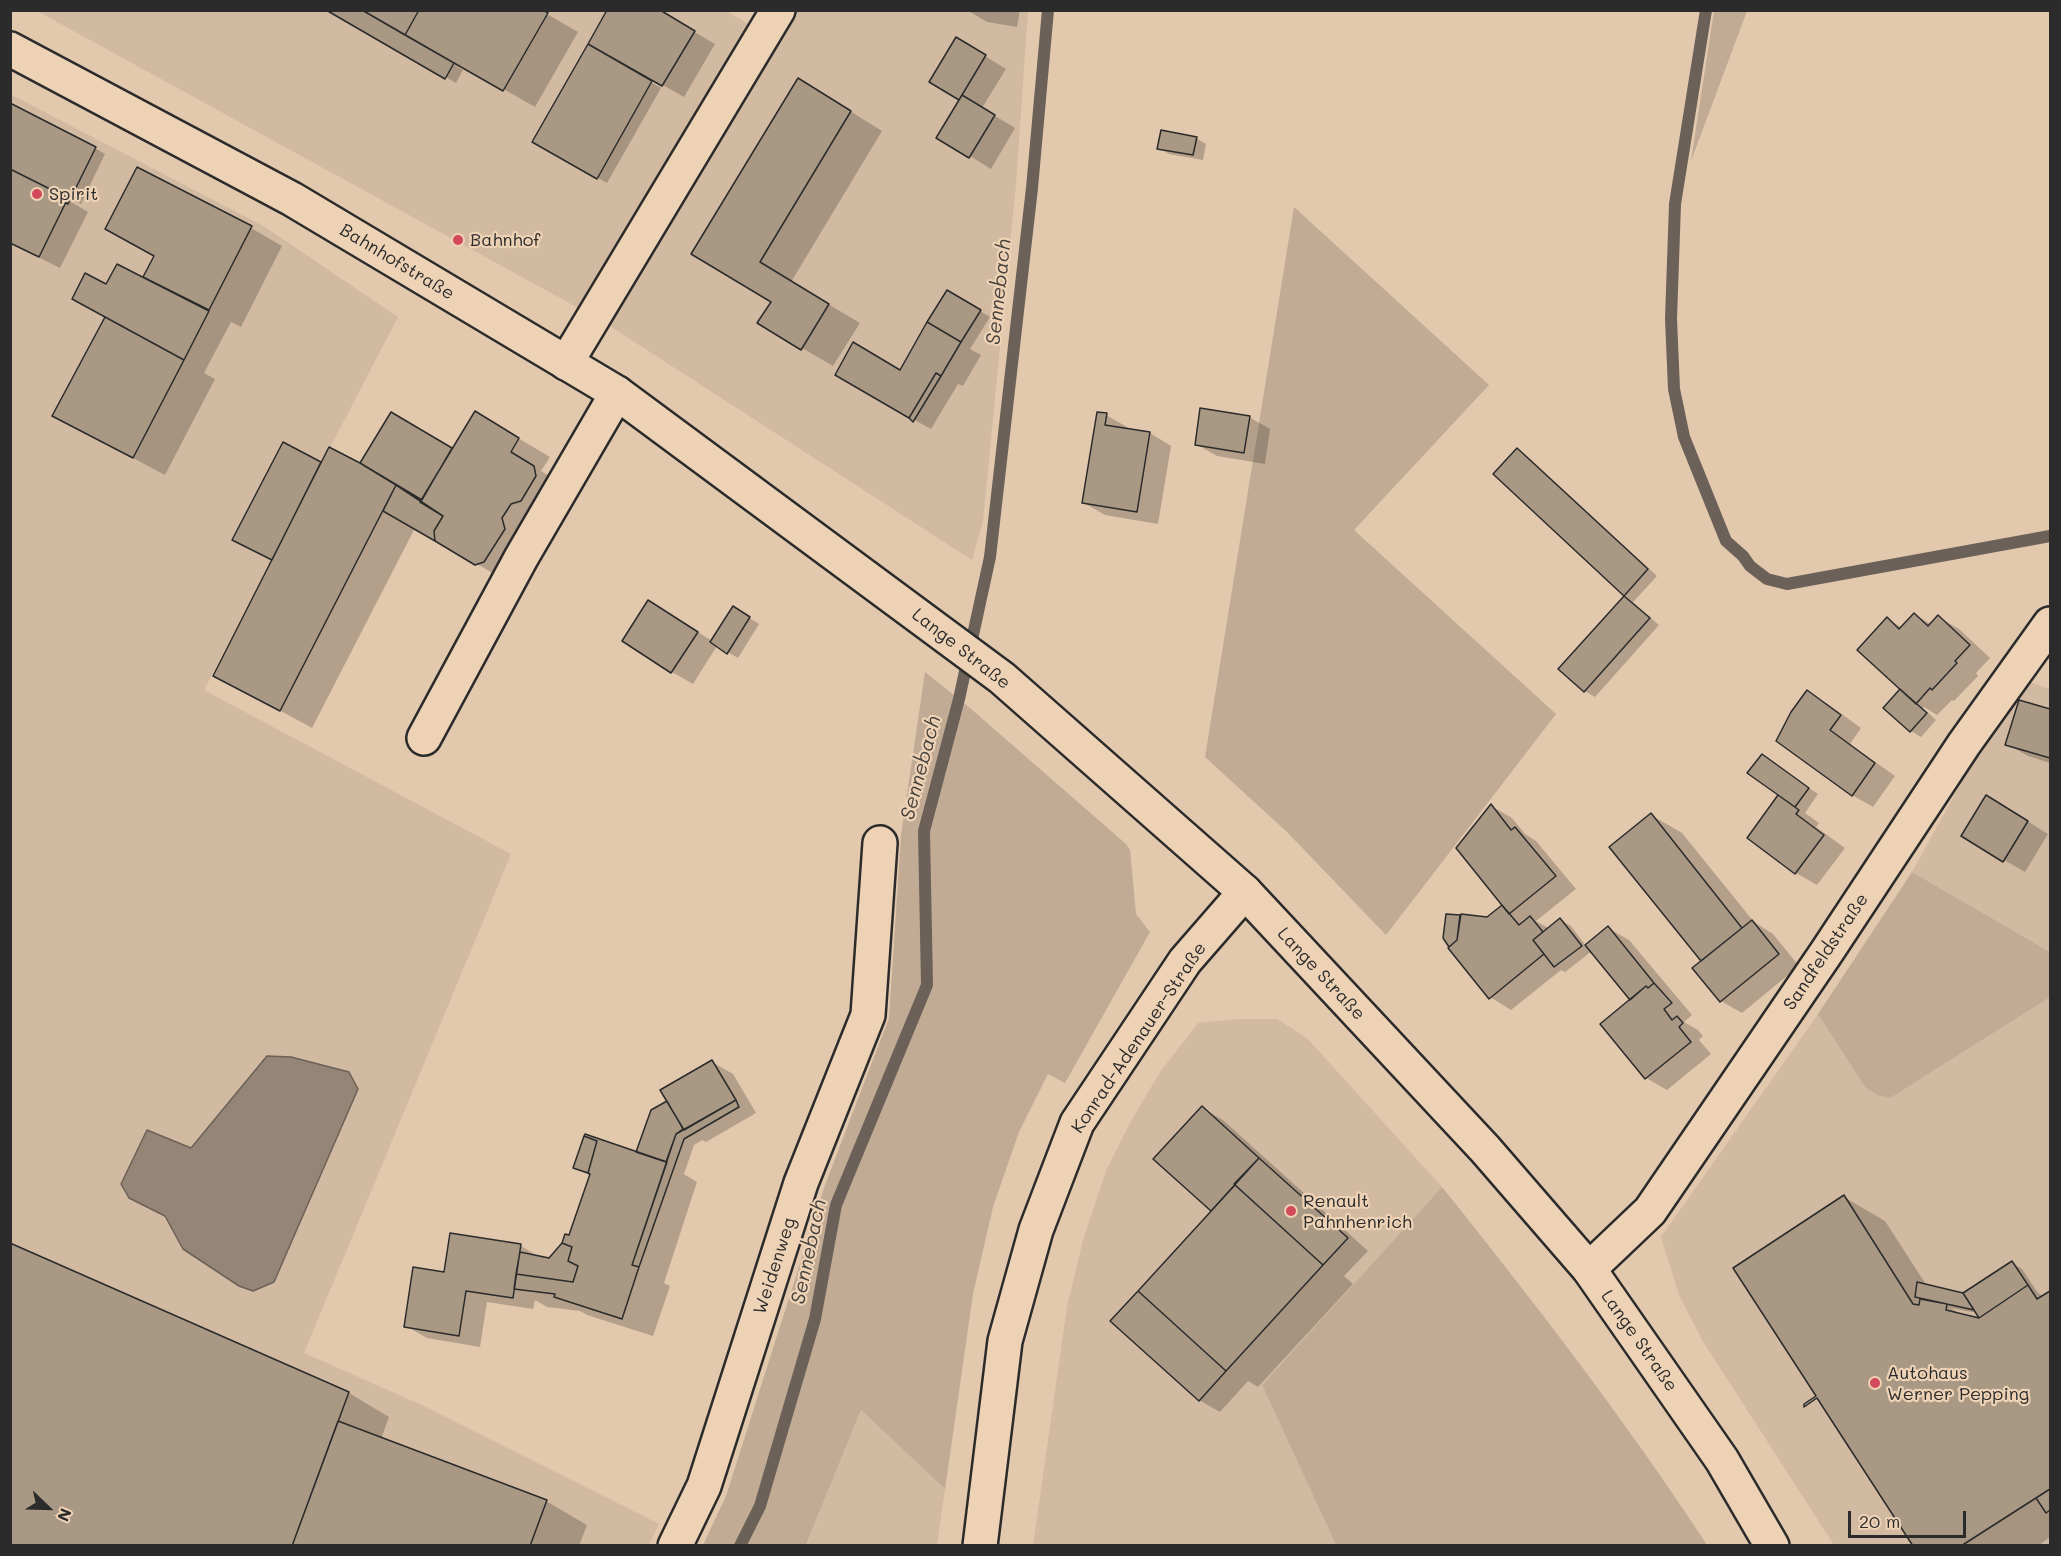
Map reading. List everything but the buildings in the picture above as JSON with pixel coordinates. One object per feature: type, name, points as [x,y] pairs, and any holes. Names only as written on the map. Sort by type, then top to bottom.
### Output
[{"type":"main road","points":[[566,363],[778,10]]},
{"type":"main road","name":"Bahnhofstraße","points":[[14,58],[292,199],[618,393],[766,502]]},
{"type":"main road","points":[[424,738],[520,558],[618,393]]},
{"type":"main road","name":"Lange Straße","points":[[766,502],[1002,678],[1245,892],[1485,1149],[1589,1269],[1722,1460],[1772,1545]]},
{"type":"main road","name":"Sandfeldstraße","points":[[1589,1269],[1650,1211],[1820,962],[1964,744],[2050,624]]},
{"type":"main road","name":"Weidenweg","points":[[675,1545],[704,1486],[801,1183],[868,1015],[880,843]]},
{"type":"main road","name":"Konrad-Adenauer-Straße","points":[[980,1545],[1005,1341],[1036,1230],[1077,1123],[1185,961],[1245,892]]},
{"type":"shaded area","points":[[725,10],[773,39],[790,11],[1028,11],[1016,184],[983,521],[972,560],[602,321],[37,11]]},
{"type":"shaded area","points":[[1714,11],[1747,11],[1691,161]]},
{"type":"shaded area","points":[[10,94],[265,227],[398,317],[204,690],[511,854],[304,1353],[424,1406],[659,1524],[649,1545],[11,1545]]},
{"type":"shaded area","points":[[1294,207],[1489,385],[1354,530],[1556,714],[1386,935],[1287,832],[1205,757]]},
{"type":"shaded area","points":[[925,672],[970,708],[1126,844],[1130,850],[1136,914],[1150,932],[1065,1083],[1048,1074],[1019,1132],[993,1207],[973,1294],[945,1489],[861,1410],[806,1545],[703,1545],[726,1496],[825,1185],[889,1018],[901,835]]},
{"type":"shaded area","points":[[2027,681],[2050,689],[2050,952],[1912,872],[1976,756]]},
{"type":"shaded area","points":[[1912,872],[2050,952],[2050,997],[1890,1098],[1877,1095],[1865,1087],[1818,1014]]},
{"type":"shaded area","points":[[2050,997],[2050,1545],[1834,1545],[1702,1340],[1679,1295],[1661,1237],[1818,1014],[1865,1086]]},
{"type":"shaded area","points":[[1238,1019],[1277,1019],[1307,1038],[1442,1187],[1262,1385],[1336,1545],[1033,1546],[1067,1307],[1083,1240],[1106,1171],[1130,1123],[1160,1072],[1198,1023]]},
{"type":"shaded area","points":[[267,1056],[291,1057],[349,1072],[358,1089],[274,1282],[253,1291],[239,1286],[183,1249],[165,1216],[129,1198],[121,1184],[147,1130],[191,1148]]},
{"type":"shaded area","points":[[1442,1187],[1579,1363],[1645,1453],[1707,1545],[1336,1545],[1262,1385]]},
{"type":"shaded area","points":[[861,1410],[945,1489],[937,1545],[806,1546]]},
{"type":"waterway","name":"Sennebach","points":[[740,1546],[760,1506],[815,1319],[836,1205],[927,985],[924,831],[959,699],[990,557],[1032,188],[1048,10]]},
{"type":"waterway","points":[[1706,10],[1675,204],[1671,319],[1674,389],[1684,437],[1726,541],[1743,556],[1750,566],[1767,579],[1787,584],[2050,536]]},
{"type":"place","name":"Spirit","points":[[37,194]]},
{"type":"place","name":"Bahnhof","points":[[458,240]]},
{"type":"place","name":"Renault Pahnhenrich","points":[[1291,1211]]},
{"type":"place","name":"Autohaus Werner Pepping","points":[[1875,1383]]}]
